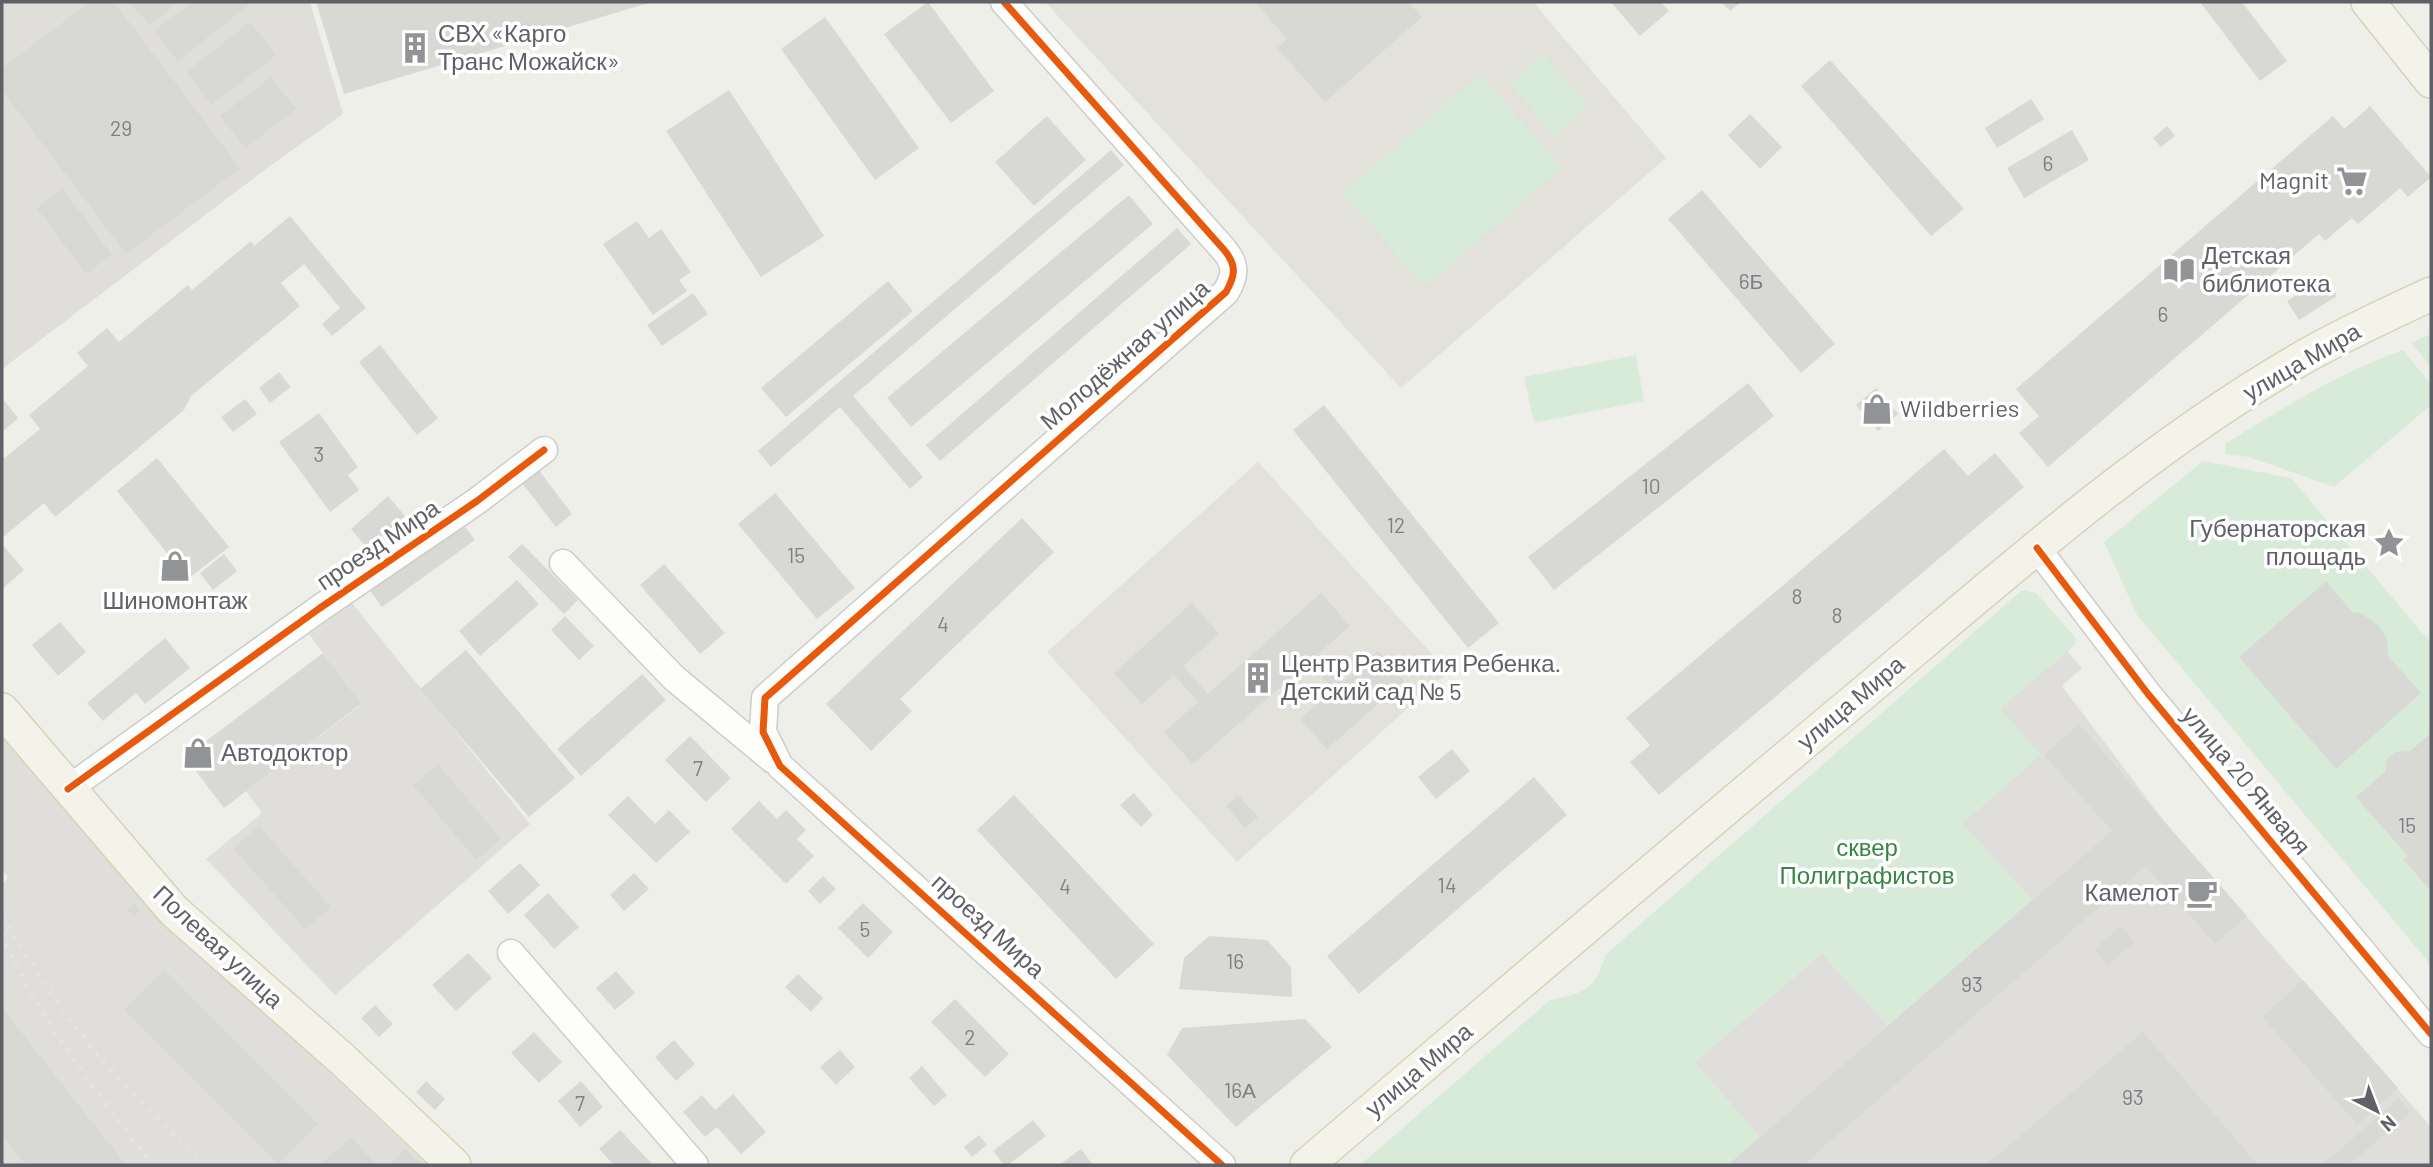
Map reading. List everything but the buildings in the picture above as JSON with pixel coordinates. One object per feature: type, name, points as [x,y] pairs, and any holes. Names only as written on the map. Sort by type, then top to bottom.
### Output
[{"type":"main road","points":[[2368,2],[2431,81]]},
{"type":"main road","name":"улица Мира","points":[[1307,1165],[2036,548],[2168,447],[2258,386],[2341,337],[2431,294]]},
{"type":"main road","name":"Полевая улица","points":[[2,710],[188,925],[342,1059],[454,1165]]},
{"type":"street","name":"Молодёжная улица","points":[[765,698],[1226,292],[1234,279],[1235,268],[1226,251],[1004,2]]},
{"type":"street","name":"проезд Мира","points":[[68,789],[320,608],[477,501],[544,450]]},
{"type":"street","name":"улица 20 Января","points":[[2036,548],[2157,704],[2431,1034]]},
{"type":"street","name":"проезд Мира","points":[[563,563],[674,678],[780,766],[1222,1165]]},
{"type":"street","name":"проезд Мира","points":[[765,698],[763,732],[780,766]]},
{"type":"street","points":[[511,953],[695,1165]]},
{"type":"shaded area","points":[[2,2],[310,2],[343,114],[2,369]]},
{"type":"shaded area","points":[[1045,2],[1533,2],[1666,158],[1401,388]]},
{"type":"shaded area","points":[[1258,462],[1448,672],[1237,862],[1047,652]]},
{"type":"shaded area","points":[[352,603],[530,824],[335,995],[206,859],[262,813],[246,791],[361,705],[309,634]]},
{"type":"shaded area","points":[[2067,651],[2082,668],[2062,686],[2170,829],[2431,1127],[2431,1165],[1411,1165]]},
{"type":"shaded area","points":[[2,738],[144,902],[427,1165],[2,1165],[2,884],[8,878],[2,869]]},
{"type":"green space","points":[[1543,55],[1588,107],[1555,136],[1510,84]]},
{"type":"green space","points":[[1480,74],[1562,168],[1425,287],[1343,193]]},
{"type":"green space","points":[[2431,334],[2431,367],[2411,343]]},
{"type":"green space","points":[[2403,350],[2431,384],[2431,405],[2334,487],[2249,457],[2226,454],[2225,444],[2289,405],[2356,369]]},
{"type":"green space","points":[[1636,355],[1644,401],[1534,423],[1524,377]]},
{"type":"green space","points":[[2203,461],[2291,478],[2431,643],[2431,965],[2137,615],[2104,542]]},
{"type":"green space","name":"сквер Полиграфистов","points":[[2022,590],[2036,593],[2077,639],[2075,645],[2000,709],[2041,755],[1963,823],[2032,900],[1888,1026],[1822,954],[1695,1062],[1760,1137],[1728,1165],[1360,1165],[1550,1000],[1580,992],[1593,983],[1605,955]]},
{"type":"railway","points":[[2,918],[64,1012],[97,1055],[204,1165]]},
{"type":"railway","points":[[2,935],[33,997],[70,1055],[153,1165]]},
{"type":"cycle path","points":[[1004,2],[1225,251],[1233,266],[1231,281],[1226,292],[765,698],[763,732],[780,766],[1222,1165]]},
{"type":"cycle path","points":[[68,789],[320,608],[477,501],[544,450]]},
{"type":"cycle path","points":[[2037,548],[2148,694],[2431,1034]]},
{"type":"place","name":"СВХ «Карго Транс Можайск»","points":[[415,48]]},
{"type":"place","name":"Magnit","points":[[2352,181]]},
{"type":"place","name":"Детская библиотека","points":[[2179,270]]},
{"type":"place","name":"Wildberries","points":[[1877,409]]},
{"type":"place","name":"Губернаторская площадь","points":[[2389,543]]},
{"type":"place","name":"Шиномонтаж","points":[[175,566]]},
{"type":"place","name":"Центр Развития Ребенка. Детский сад № 5","points":[[1258,678]]},
{"type":"place","name":"Автодоктор","points":[[198,753]]},
{"type":"place","name":"Камелот","points":[[2202,893]]}]
